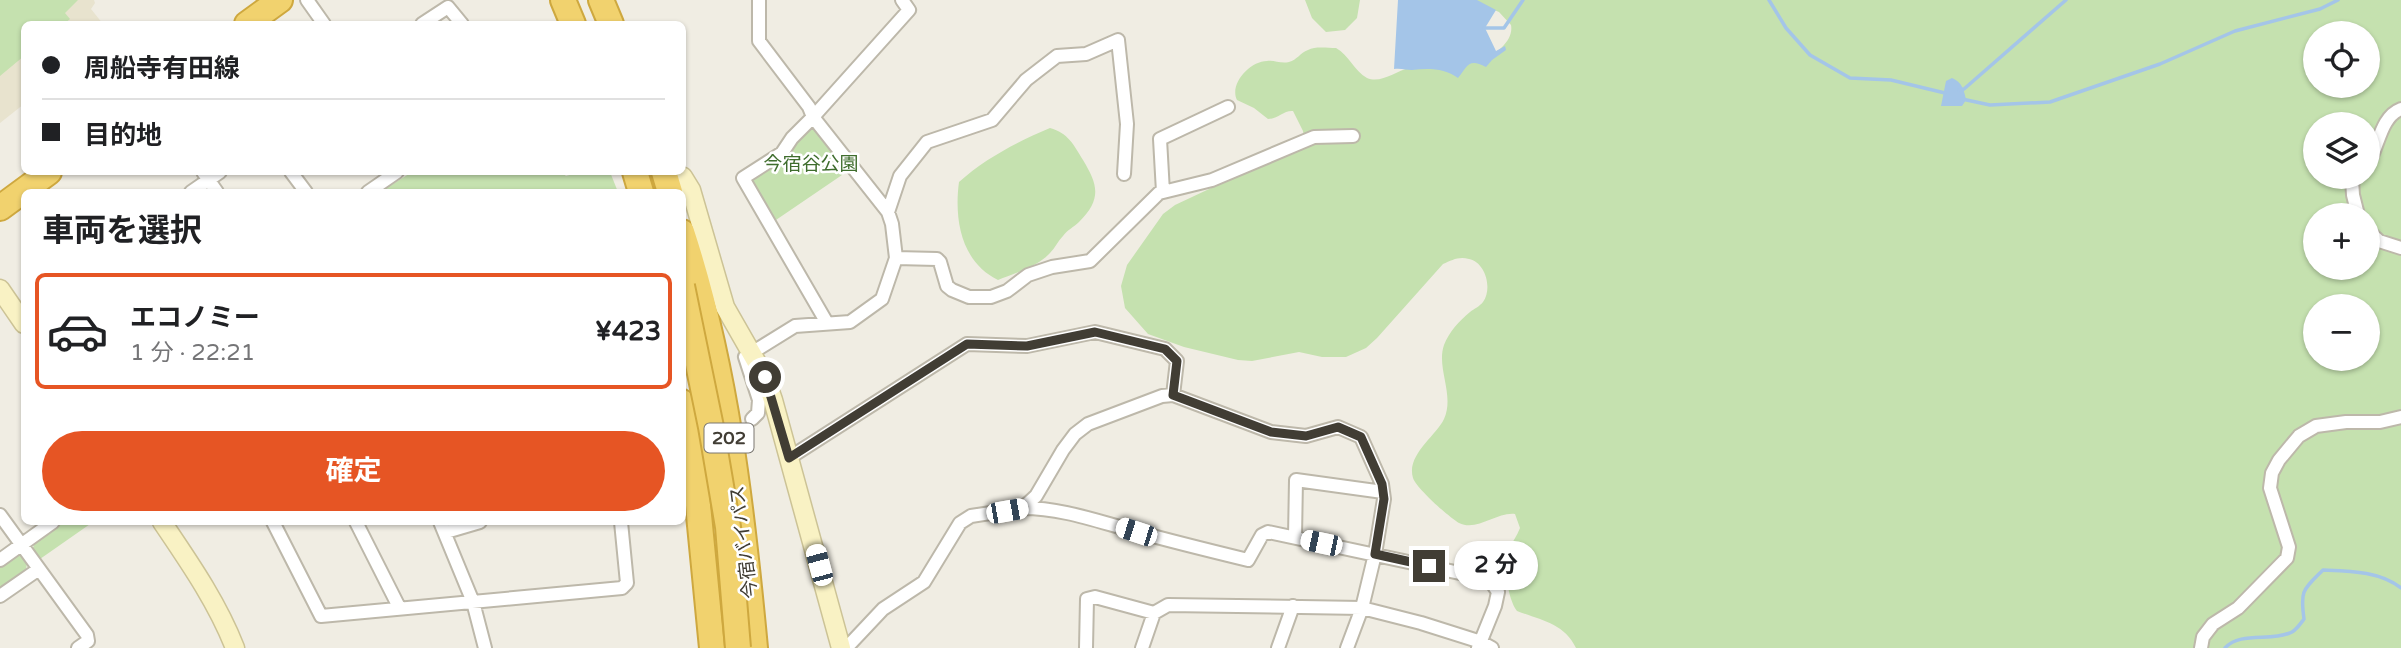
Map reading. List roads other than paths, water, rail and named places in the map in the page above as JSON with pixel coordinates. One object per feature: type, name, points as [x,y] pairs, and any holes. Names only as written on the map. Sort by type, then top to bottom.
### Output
[{"type":"highway","points":[[251,21],[280,0]]},
{"type":"highway","points":[[562,0],[572,21]]},
{"type":"highway","points":[[569,0],[578,21]]},
{"type":"highway","points":[[588,0],[596,21]]},
{"type":"highway","points":[[601,0],[610,21]]},
{"type":"highway","points":[[26,189],[45,175]]},
{"type":"highway","points":[[0,208],[21,193]]},
{"type":"highway","name":"今宿バイパス","points":[[686,244],[698,278],[715,357],[742,513],[755,648]]},
{"type":"highway","points":[[686,305],[728,527],[738,648]]},
{"type":"highway","points":[[686,372],[700,445],[722,648]]},
{"type":"highway","name":"202","points":[[686,423],[694,464],[712,648]]},
{"type":"main road","points":[[661,182],[683,177],[691,190],[725,307],[765,377],[841,647]]},
{"type":"main road","points":[[0,289],[21,320]]},
{"type":"main road","points":[[164,525],[201,580],[236,648]]},
{"type":"street","points":[[307,0],[322,21]]},
{"type":"street","points":[[752,419],[758,413],[760,400],[745,357],[795,326],[850,322],[882,299],[895,258],[892,224],[888,212],[813,117],[809,107],[760,41],[759,0]]},
{"type":"street","points":[[827,323],[743,178],[782,153],[792,138],[909,10],[902,0]]},
{"type":"street","points":[[427,21],[448,7],[459,21]]},
{"type":"street","points":[[888,212],[900,176],[927,142],[992,120],[1026,80],[1057,56],[1086,54],[1118,40],[1127,124],[1124,174]]},
{"type":"street","points":[[1163,192],[1160,139],[1228,107]]},
{"type":"street","points":[[2380,136],[2386,122],[2401,109]]},
{"type":"street","points":[[895,258],[937,259],[947,286],[952,290],[969,297],[991,297],[1007,291],[1028,275],[1052,267],[1090,261],[1159,193],[1212,180],[1314,137],[1353,136]]},
{"type":"street","points":[[371,189],[387,175]]},
{"type":"street","points":[[2380,241],[2401,248]]},
{"type":"street","points":[[789,458],[967,344],[1027,346],[1095,332],[1165,349],[1177,361],[1173,395]]},
{"type":"street","points":[[1023,508],[1036,496],[1069,442],[1088,424],[1162,396],[1173,395],[1271,432],[1306,436],[1338,427],[1361,437],[1382,484],[1384,499],[1362,608],[1347,648]]},
{"type":"street","points":[[2201,648],[2203,637],[2213,624],[2238,608],[2287,558],[2289,547],[2270,488],[2272,473],[2279,460],[2299,436],[2316,426],[2346,422],[2380,422],[2401,417]]},
{"type":"street","points":[[1295,537],[1296,480],[1383,492]]},
{"type":"street","points":[[841,647],[851,643],[883,609],[924,582],[960,523],[971,516],[1023,508],[1047,508],[1094,518],[1136,532],[1248,560],[1262,536],[1268,532],[1490,580],[1498,592],[1484,646],[1362,608],[1168,605],[1154,613],[1142,648]]},
{"type":"street","points":[[0,514],[87,635],[88,641],[78,648]]},
{"type":"street","points":[[0,560],[49,525]]},
{"type":"street","points":[[275,525],[321,616],[622,588],[627,583],[621,525]]},
{"type":"street","points":[[358,525],[399,607]]},
{"type":"street","points":[[443,527],[473,602],[485,648]]},
{"type":"street","points":[[0,596],[39,569]]},
{"type":"street","points":[[1086,648],[1087,599],[1095,597],[1154,613]]},
{"type":"street","points":[[1278,648],[1293,606]]},
{"type":"water","points":[[1398,0],[1477,0],[1496,10],[1485,28],[1496,51],[1505,46],[1506,50],[1486,67],[1472,63],[1458,78],[1436,69],[1394,69]]},
{"type":"water","points":[[1952,78],[1962,87],[1966,100],[1962,106],[1941,106],[1946,81]]},
{"type":"waterway","points":[[1484,28],[1504,28],[1523,0]]},
{"type":"waterway","points":[[1769,0],[1786,28],[1810,55],[1850,78],[1891,80],[1945,93]]},
{"type":"waterway","points":[[1959,90],[1964,89],[2066,0]]},
{"type":"waterway","points":[[1962,99],[1990,105],[2050,102],[2160,64],[2235,31],[2320,9],[2338,0]]},
{"type":"waterway","points":[[2225,648],[2239,640],[2284,635],[2294,631],[2304,619],[2304,591],[2323,570],[2374,575],[2401,588]]},
{"type":"park label","name":"今宿谷公園","points":[[811,164]]}]
